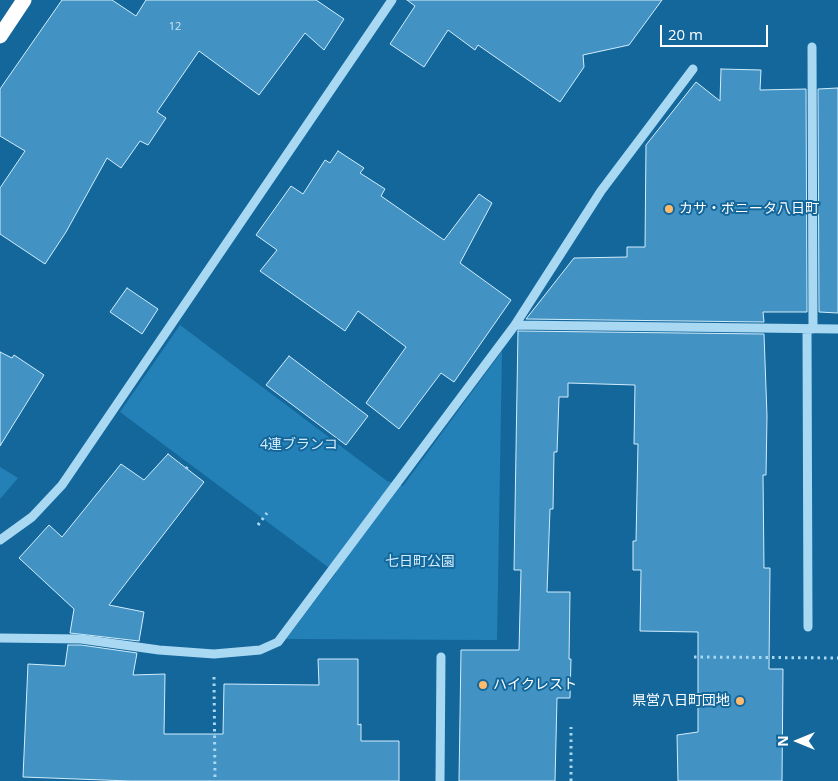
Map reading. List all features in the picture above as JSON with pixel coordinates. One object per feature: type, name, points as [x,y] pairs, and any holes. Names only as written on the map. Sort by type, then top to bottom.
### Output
[{"type":"highway","points":[[0,36],[24,0]]},
{"type":"street","points":[[0,540],[32,517],[62,485],[392,0]]},
{"type":"street","points":[[808,627],[812,47]]},
{"type":"street","points":[[0,638],[81,639],[160,650],[214,654],[260,650],[278,642],[515,325],[601,191],[693,69]]},
{"type":"street","points":[[515,325],[838,329]]},
{"type":"street","points":[[440,781],[441,657]]},
{"type":"path","points":[[186,469],[189,464]]},
{"type":"path","points":[[258,525],[267,512]]},
{"type":"path","points":[[214,654],[214,781]]},
{"type":"path","points":[[694,657],[838,658]]},
{"type":"path","points":[[571,727],[571,781]]},
{"type":"green space","name":"七日町公園","points":[[180,325],[387,481],[403,486],[502,351],[497,640],[286,639],[336,573],[120,412]]},
{"type":"green space","points":[[0,467],[18,478],[0,499]]},
{"type":"building","points":[[62,0],[112,0],[136,16],[146,0],[316,0],[344,19],[324,50],[305,33],[259,95],[199,51],[157,112],[166,118],[148,145],[140,141],[121,168],[107,158],[66,232],[45,264],[0,234],[0,188],[25,151],[0,136],[0,89]]},
{"type":"building","points":[[407,0],[662,0],[629,45],[583,55],[584,67],[560,102],[478,45],[475,50],[448,30],[424,67],[390,44],[415,6]]},
{"type":"building","points":[[721,69],[761,70],[760,90],[806,89],[807,312],[763,312],[764,322],[526,319],[574,258],[627,257],[627,247],[645,247],[646,145],[696,82],[720,101]]},
{"type":"building","points":[[838,88],[838,313],[819,312],[818,89]]},
{"type":"building","points":[[338,151],[364,168],[360,173],[385,189],[381,196],[444,240],[479,194],[492,203],[460,263],[511,300],[454,382],[441,373],[399,429],[366,403],[406,347],[358,311],[345,331],[260,271],[277,250],[256,235],[291,186],[303,194],[325,160],[330,163]]},
{"type":"building","points":[[127,288],[158,309],[142,334],[110,312]]},
{"type":"building","points":[[518,331],[764,334],[767,416],[766,475],[763,475],[764,568],[770,568],[769,669],[783,669],[782,781],[678,781],[677,735],[698,732],[698,632],[640,631],[641,570],[633,570],[633,541],[636,541],[638,444],[634,444],[635,385],[568,383],[568,397],[559,397],[557,452],[554,452],[553,509],[550,509],[547,592],[570,592],[570,698],[557,698],[555,781],[459,781],[461,650],[519,650],[521,570],[514,570]]},
{"type":"building","points":[[0,352],[12,358],[14,355],[44,375],[0,446]]},
{"type":"building","points":[[289,356],[368,416],[346,445],[266,385]]},
{"type":"building","points":[[168,454],[204,482],[109,605],[144,612],[139,641],[70,633],[74,609],[19,558],[49,525],[62,537],[121,464],[144,480]]},
{"type":"building","points":[[68,645],[137,653],[133,675],[165,674],[164,734],[223,734],[224,684],[319,685],[318,659],[358,659],[358,725],[361,724],[361,741],[399,741],[399,781],[130,781],[23,777],[28,664],[65,666]]},
{"type":"place","name":"カサ・ボニータ八日町","points":[[669,209]]},
{"type":"place","name":"ハイクレスト","points":[[483,685]]},
{"type":"place","name":"県営八日町団地","points":[[740,701]]},
{"type":"park label","name":"4連ブランコ","points":[[299,445]]}]
